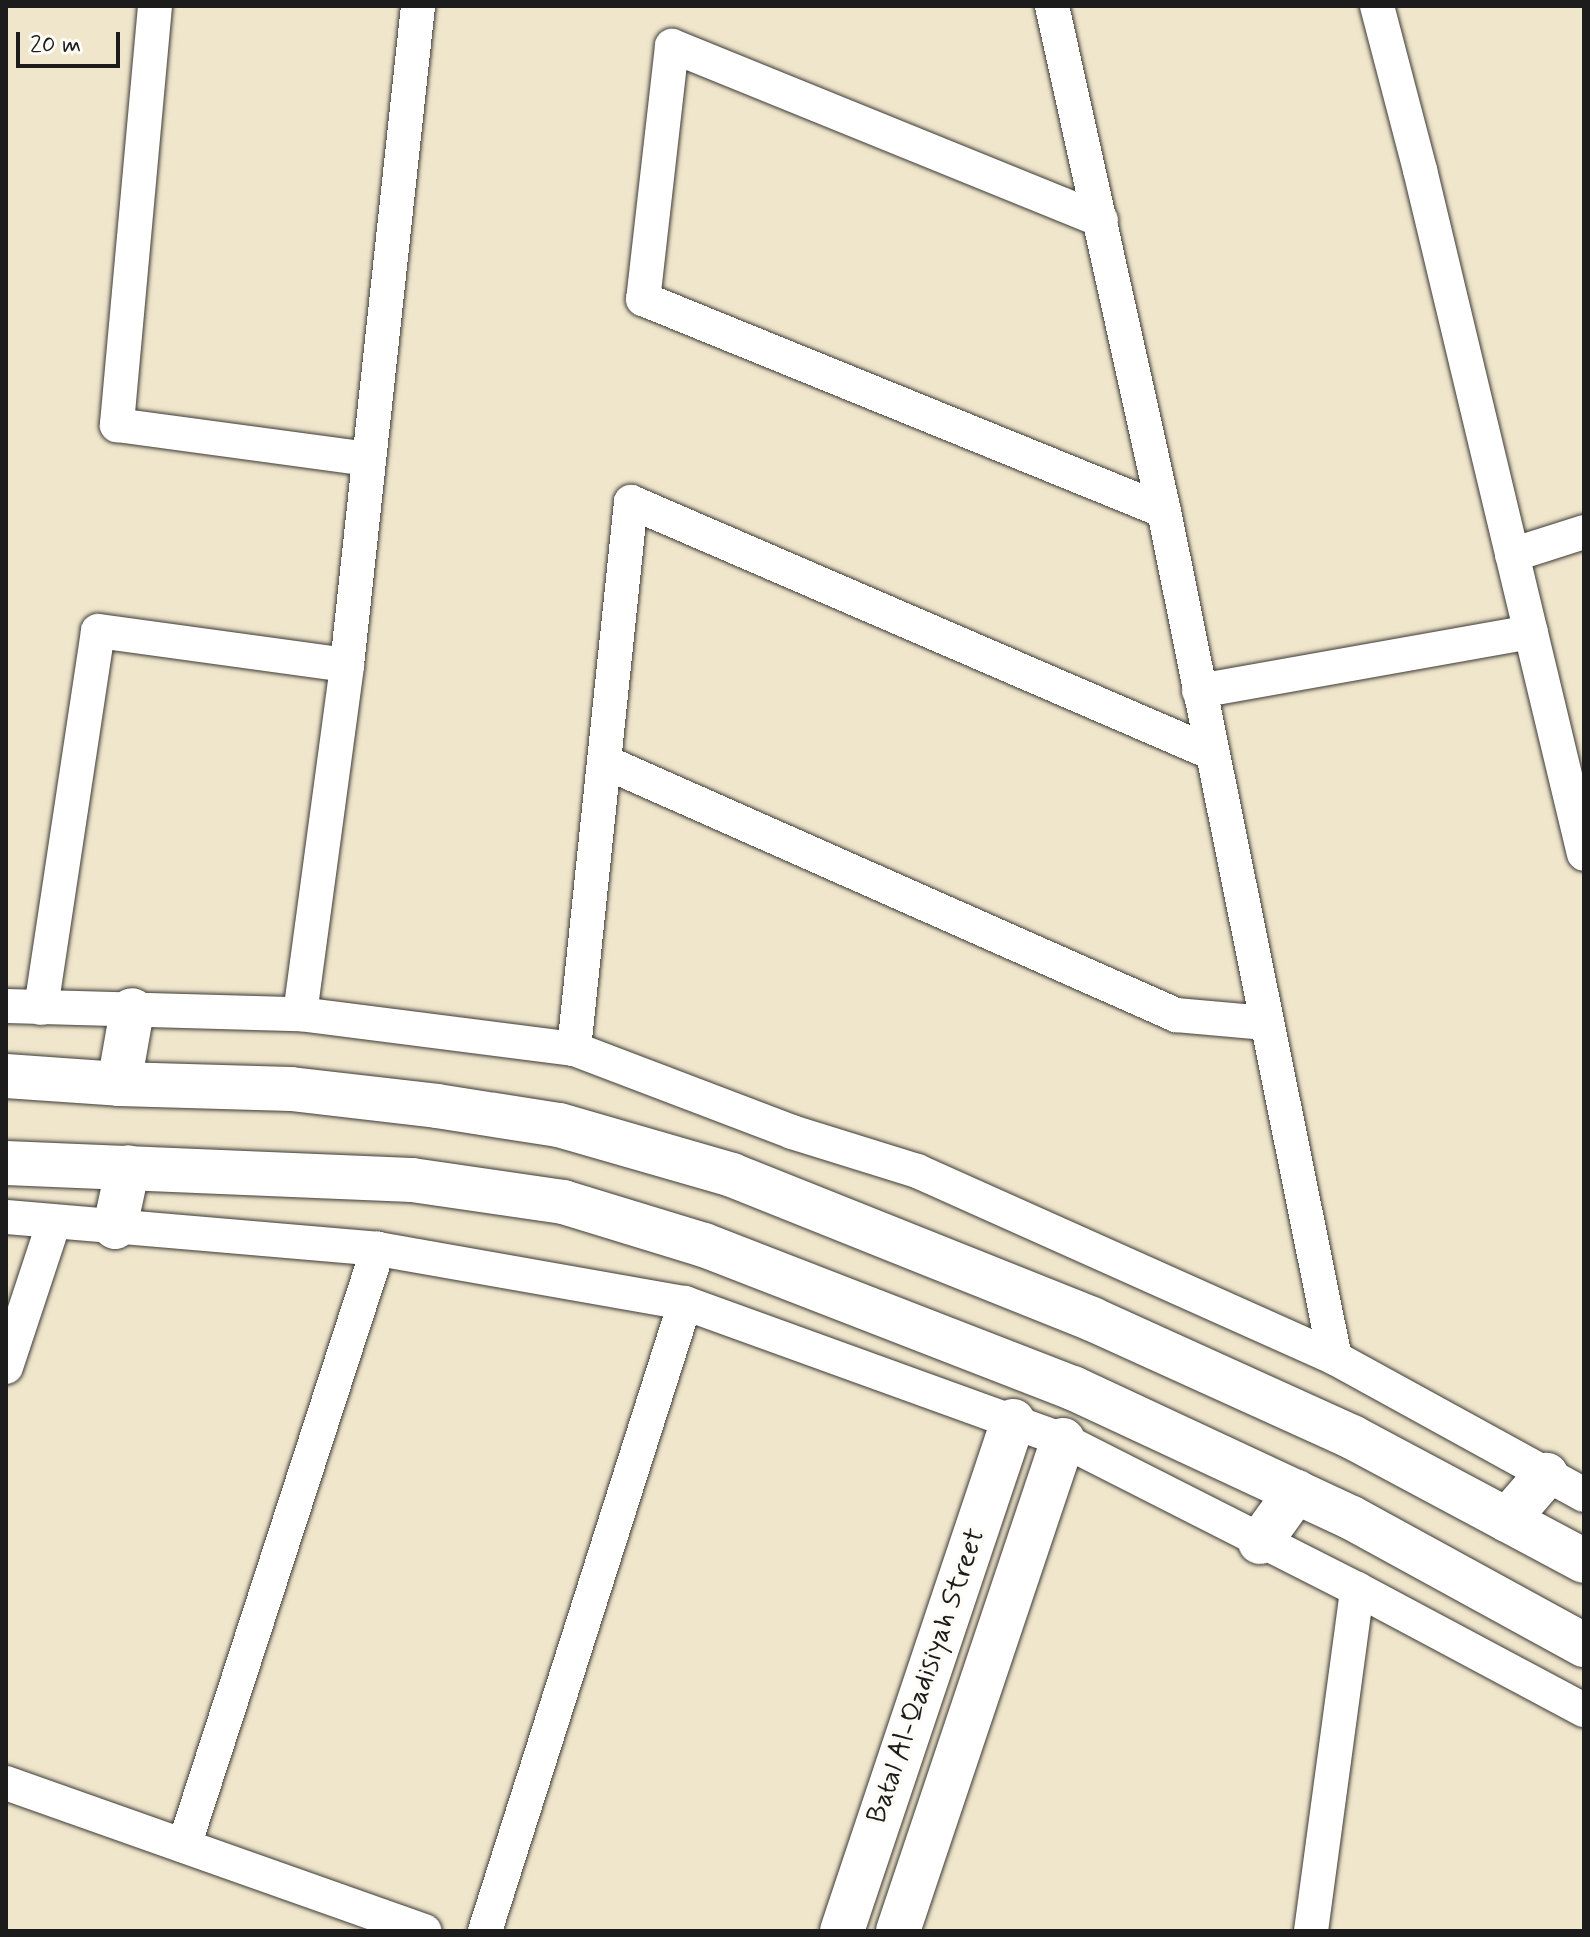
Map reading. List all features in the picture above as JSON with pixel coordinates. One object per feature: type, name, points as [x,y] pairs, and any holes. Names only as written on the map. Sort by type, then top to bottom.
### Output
[{"type":"main road","points":[[119,1084],[132,1010]]},
{"type":"main road","points":[[6,1076],[119,1084],[291,1089],[437,1106],[559,1125],[732,1175],[1092,1319],[1352,1437],[1584,1561]]},
{"type":"main road","points":[[6,1163],[412,1180],[563,1202],[704,1245],[1073,1388],[1350,1517],[1584,1645]]},
{"type":"main road","points":[[115,1227],[128,1167]]},
{"type":"main road","name":"Batal Al-Qadisiyah Street","points":[[842,1931],[1013,1421]]},
{"type":"main road","name":"Batal Al-Qadisiyah Street","points":[[898,1931],[1063,1440]]},
{"type":"main road","points":[[1507,1520],[1546,1475]]},
{"type":"main road","points":[[1260,1542],[1296,1492]]},
{"type":"street","points":[[155,6],[117,425],[369,459]]},
{"type":"street","points":[[300,1014],[347,665],[418,6]]},
{"type":"street","points":[[1052,6],[1164,511],[1335,1358]]},
{"type":"street","points":[[1377,6],[1584,854]]},
{"type":"street","points":[[1101,220],[672,46],[643,299],[1164,511]]},
{"type":"street","points":[[574,1049],[631,502],[1212,753]]},
{"type":"street","points":[[1512,555],[1584,532]]},
{"type":"street","points":[[41,1008],[98,631],[347,665]]},
{"type":"street","points":[[1199,691],[1531,632]]},
{"type":"street","points":[[605,762],[1176,1015],[1266,1023]]},
{"type":"street","points":[[6,1006],[300,1014],[574,1049],[792,1132],[917,1171],[1335,1358],[1584,1495]]},
{"type":"street","points":[[6,1217],[378,1249],[685,1303],[1063,1440],[1357,1589],[1584,1710]]},
{"type":"street","points":[[6,1367],[54,1222]]},
{"type":"street","points":[[184,1846],[378,1249]]},
{"type":"street","points":[[485,1931],[685,1303]]},
{"type":"street","points":[[1311,1931],[1357,1589]]},
{"type":"street","points":[[6,1783],[425,1931]]}]
